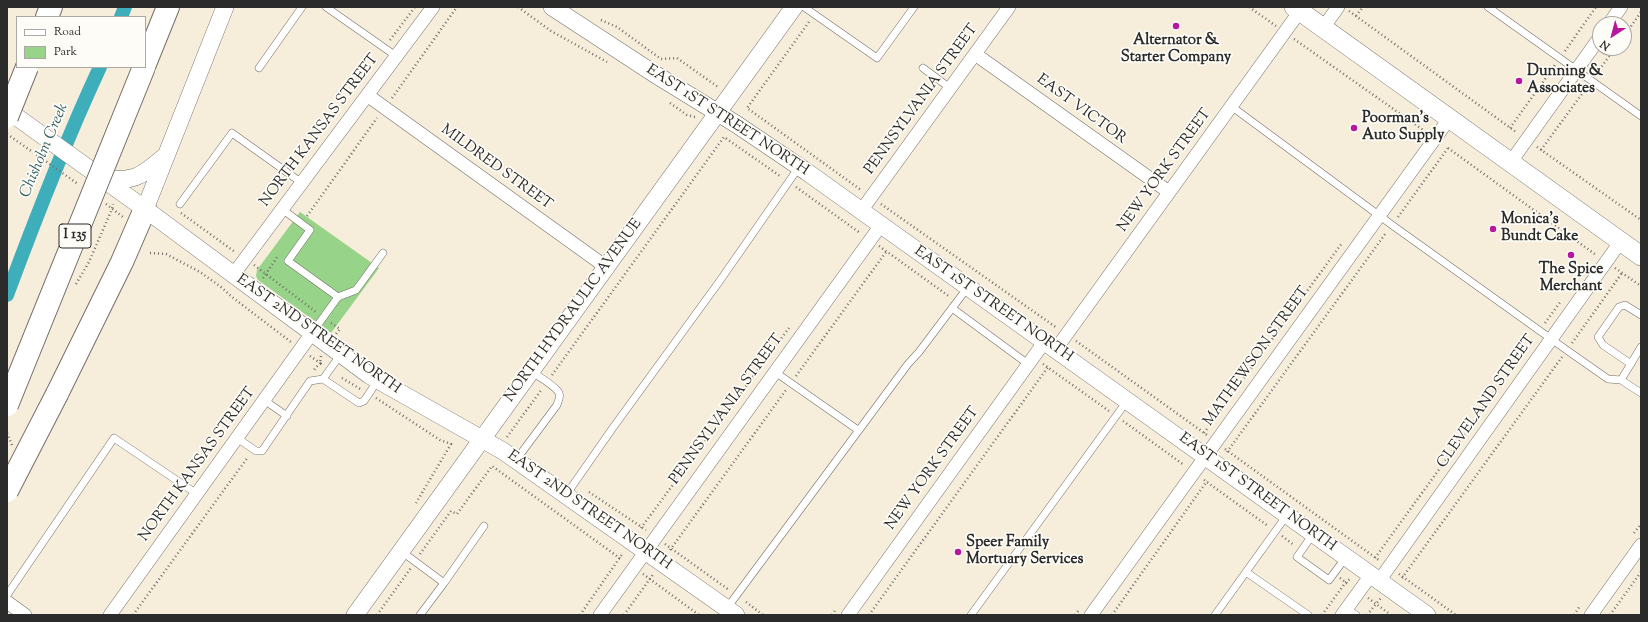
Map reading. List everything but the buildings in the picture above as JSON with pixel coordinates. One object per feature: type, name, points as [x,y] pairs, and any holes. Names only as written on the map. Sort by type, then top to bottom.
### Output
[{"type":"highway","points":[[146,62],[168,7]]},
{"type":"highway","points":[[10,120],[27,68]]},
{"type":"highway","name":"I 135","points":[[7,405],[144,68]]},
{"type":"highway","points":[[7,491],[122,262],[145,209]]},
{"type":"main road","points":[[1297,9],[1641,256]]},
{"type":"street","points":[[145,209],[225,7]]},
{"type":"street","name":"NORTH KANSAS STREET","points":[[233,275],[433,7]]},
{"type":"street","name":"EAST 1ST STREET NORTH","points":[[552,7],[717,112],[799,167],[1426,615]]},
{"type":"street","name":"NORTH HYDRAULIC AVENUE","points":[[355,615],[794,7]]},
{"type":"street","points":[[1323,28],[1338,7]]},
{"type":"street","points":[[1615,16],[1621,7]]},
{"type":"street","name":"PENNSYLVANIA STREET","points":[[861,211],[975,54],[1005,8]]},
{"type":"street","name":"NEW YORK STREET","points":[[848,615],[1031,360],[1067,334],[1231,106],[1297,9]]},
{"type":"street","points":[[1510,162],[1592,48]]},
{"type":"street","name":"EAST VICTOR","points":[[975,54],[1169,192]]},
{"type":"street","name":"MILDRED STREET","points":[[367,94],[606,267]]},
{"type":"street","name":"MATHEWSON STREET","points":[[1091,615],[1194,472],[1212,461],[1216,442],[1449,119]]},
{"type":"street","name":"EAST 2ND STREET NORTH","points":[[10,120],[145,209],[378,380],[516,460],[662,562],[728,613]]},
{"type":"street","points":[[101,179],[128,180],[148,171],[166,155]]},
{"type":"street","name":"PENNSYLVANIA STREET","points":[[600,615],[633,568],[639,546],[775,372],[865,236],[881,225]]},
{"type":"street","name":"CLEVELAND STREET","points":[[1348,613],[1359,592],[1389,567],[1621,242]]},
{"type":"street","name":"NORTH KANSAS STREET","points":[[110,615],[312,333]]},
{"type":"street","points":[[1591,615],[1641,545]]},
{"type":"street","points":[[7,602],[25,615]]},
{"type":"lane","points":[[259,68],[302,7]]},
{"type":"lane","points":[[326,7],[396,56]]},
{"type":"lane","points":[[804,7],[877,58],[914,7]]},
{"type":"lane","points":[[1488,7],[1641,116]]},
{"type":"lane","points":[[923,68],[950,88]]},
{"type":"lane","points":[[1231,106],[1539,331],[1608,379],[1621,380],[1641,394]]},
{"type":"lane","points":[[180,204],[232,133],[302,183]]},
{"type":"lane","points":[[566,495],[719,282],[799,167]]},
{"type":"lane","points":[[282,209],[310,230],[288,261],[338,297]]},
{"type":"lane","points":[[312,333],[338,297],[356,290],[383,253]]},
{"type":"lane","points":[[728,613],[858,430],[968,287]]},
{"type":"lane","points":[[1631,364],[1603,345],[1598,337],[1619,307],[1625,305],[1641,315]]},
{"type":"lane","points":[[952,308],[1031,360]]},
{"type":"lane","points":[[1621,380],[1641,347]]},
{"type":"lane","points":[[323,379],[341,354]]},
{"type":"lane","points":[[516,460],[557,405],[559,399],[559,393],[555,388],[530,371]]},
{"type":"lane","points":[[775,372],[858,430]]},
{"type":"lane","points":[[237,438],[254,450],[262,451],[310,381],[323,379],[358,403],[364,400],[378,380]]},
{"type":"lane","points":[[264,400],[287,416]]},
{"type":"lane","points":[[970,615],[1127,400]]},
{"type":"lane","points":[[7,595],[114,438],[197,494]]},
{"type":"lane","points":[[1215,615],[1287,515]]},
{"type":"lane","points":[[420,615],[484,526]]},
{"type":"lane","points":[[1313,534],[1297,557],[1329,580],[1346,557]]},
{"type":"lane","points":[[401,551],[444,583]]},
{"type":"lane","points":[[1246,572],[1308,615]]},
{"type":"path","points":[[302,223],[457,7]]},
{"type":"path","points":[[518,7],[551,30],[613,66]]},
{"type":"path","points":[[1343,7],[1510,128],[1641,220]]},
{"type":"path","points":[[1356,16],[1363,7]]},
{"type":"path","points":[[1510,128],[1596,7]]},
{"type":"path","points":[[1632,25],[1641,12]]},
{"type":"path","points":[[814,14],[748,108],[871,197],[1067,334],[1456,615]]},
{"type":"path","points":[[600,19],[617,27],[661,59],[677,58],[718,87]]},
{"type":"path","points":[[1541,150],[1609,56]]},
{"type":"path","points":[[669,101],[687,115],[696,118]]},
{"type":"path","points":[[10,120],[82,186]]},
{"type":"path","points":[[724,137],[957,302]]},
{"type":"path","points":[[1112,615],[1206,482],[1212,461],[1228,451],[1448,148]]},
{"type":"path","points":[[855,239],[865,236]]},
{"type":"path","points":[[624,615],[886,252]]},
{"type":"path","points":[[150,253],[166,254],[186,264],[221,287],[329,370],[394,409],[440,440],[451,444]]},
{"type":"path","points":[[1590,260],[1595,254]]},
{"type":"path","points":[[243,305],[279,255]]},
{"type":"path","points":[[1403,577],[1622,273]]},
{"type":"path","points":[[1368,615],[1376,604],[1375,557],[1562,299]]},
{"type":"path","points":[[580,615],[620,558],[639,546],[793,322]]},
{"type":"path","points":[[1031,360],[1048,367],[1302,550]]},
{"type":"path","points":[[310,376],[320,363]]},
{"type":"path","points":[[869,615],[1048,367]]},
{"type":"path","points":[[133,615],[254,450]]},
{"type":"path","points":[[377,615],[451,512],[457,514],[492,466],[699,615]]},
{"type":"path","points":[[1610,615],[1641,572]]},
{"type":"path","points":[[1334,574],[1391,615]]},
{"type":"path","points":[[1322,615],[1346,582],[1376,578],[1403,577]]},
{"type":"green space","points":[[300,212],[379,268],[331,333],[258,280],[256,276],[257,270]]},
{"type":"waterway","name":"Chisholm Creek","points":[[121,16],[125,7]]},
{"type":"waterway","name":"Chisholm Creek","points":[[7,295],[51,180],[100,68]]},
{"type":"place","name":"Alternator & Starter Company","points":[[1176,26]]},
{"type":"place","name":"Dunning & Associates","points":[[1519,81]]},
{"type":"place","name":"Poorman's Auto Supply","points":[[1354,128]]},
{"type":"place","name":"Monica's Bundt Cake","points":[[1493,229]]},
{"type":"place","name":"The Spice Merchant","points":[[1571,255]]},
{"type":"place","name":"Speer Family Mortuary Services","points":[[958,552]]}]
